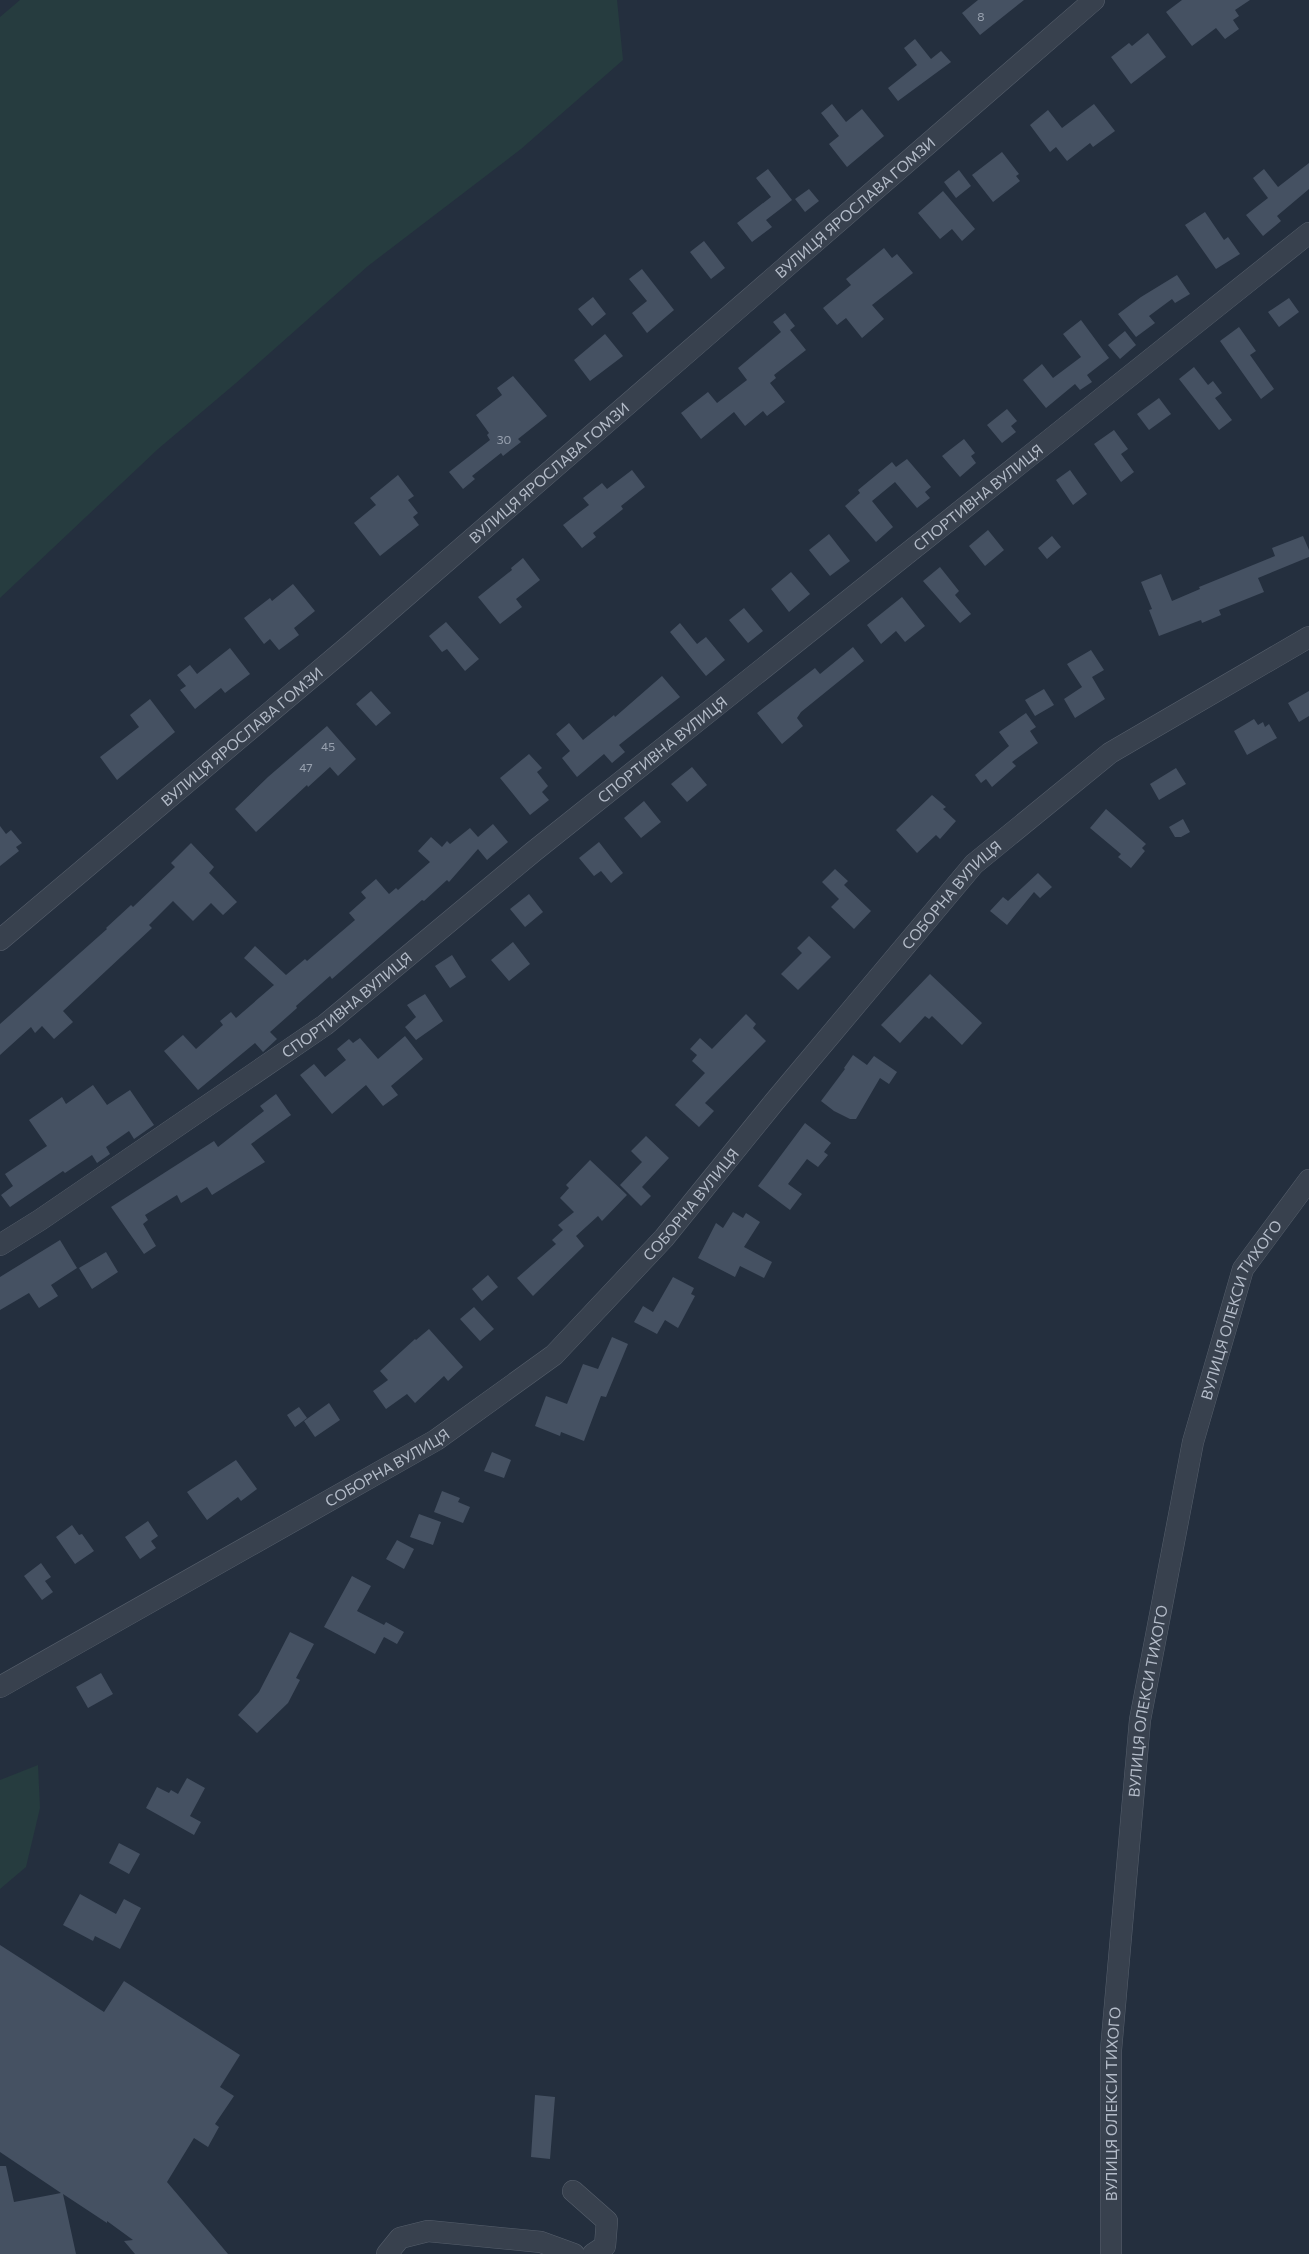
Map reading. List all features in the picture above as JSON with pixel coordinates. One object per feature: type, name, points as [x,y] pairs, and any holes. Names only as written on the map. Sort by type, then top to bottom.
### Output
[{"type":"street","name":"ВУЛИЦЯ ЯРОСЛАВА ГОМЗИ","points":[[0,940],[351,644],[1094,0]]},
{"type":"street","name":"СПОРТИВНА ВУЛИЦЯ","points":[[0,1245],[40,1220],[325,1025],[533,852],[1309,233]]},
{"type":"street","name":"СОБОРНА ВУЛИЦЯ","points":[[0,1686],[436,1440],[554,1356],[664,1238],[775,1101],[974,864],[1110,753],[1309,637]]},
{"type":"street","name":"ВУЛИЦЯ ОЛЕКСИ ТИХОГО","points":[[1111,2254],[1111,2050],[1140,1720],[1193,1442],[1243,1269],[1309,1180]]},
{"type":"street","points":[[572,2191],[607,2221],[605,2246],[593,2254]]},
{"type":"street","points":[[387,2254],[400,2238],[428,2231],[541,2242],[574,2254]]},
{"type":"green space","points":[[20,0],[617,0],[623,60],[521,149],[368,266],[158,449],[0,598],[0,17]]},
{"type":"green space","points":[[38,1765],[40,1808],[26,1867],[0,1889],[0,1780]]},
{"type":"building","points":[[978,0],[1024,0],[980,35],[962,13]]},
{"type":"building","points":[[1182,0],[1250,0],[1235,10],[1239,16],[1233,20],[1239,29],[1225,39],[1216,28],[1192,46],[1166,12]]},
{"type":"building","points":[[1148,33],[1166,57],[1131,84],[1111,57],[1129,43],[1132,46]]},
{"type":"building","points":[[915,39],[931,59],[941,51],[951,62],[898,101],[888,88],[917,65],[904,48]]},
{"type":"building","points":[[832,104],[846,122],[862,109],[884,136],[847,167],[829,144],[839,136],[821,113]]},
{"type":"building","points":[[1094,104],[1115,131],[1093,147],[1090,143],[1067,161],[1056,147],[1050,152],[1030,125],[1048,110],[1062,128]]},
{"type":"building","points":[[1002,152],[1019,174],[1016,176],[1020,181],[993,202],[972,175]]},
{"type":"building","points":[[1309,163],[1309,189],[1277,216],[1281,221],[1263,236],[1246,215],[1268,198],[1253,178],[1264,169],[1278,187]]},
{"type":"building","points":[[768,169],[792,200],[766,220],[772,227],[752,242],[737,223],[771,197],[756,178]]},
{"type":"building","points":[[959,170],[971,186],[956,198],[944,182]]},
{"type":"building","points":[[809,189],[819,201],[805,212],[795,199]]},
{"type":"building","points":[[943,191],[975,229],[962,241],[952,229],[940,239],[918,213]]},
{"type":"building","points":[[1205,212],[1224,240],[1228,237],[1240,254],[1216,269],[1185,225]]},
{"type":"building","points":[[704,241],[725,268],[711,279],[690,252]]},
{"type":"building","points":[[884,248],[892,258],[897,254],[913,273],[872,305],[884,319],[862,338],[846,318],[837,325],[823,308],[851,285],[846,279]]},
{"type":"building","points":[[642,269],[674,310],[647,333],[632,313],[647,301],[629,279]]},
{"type":"building","points":[[1177,275],[1190,294],[1175,303],[1172,299],[1149,316],[1155,323],[1136,337],[1118,314]]},
{"type":"building","points":[[593,297],[606,314],[592,326],[578,309]]},
{"type":"building","points":[[1289,298],[1299,312],[1279,327],[1268,312]]},
{"type":"building","points":[[785,313],[795,326],[790,330],[806,350],[774,375],[776,378],[770,383],[785,402],[767,416],[763,411],[745,426],[734,412],[701,439],[681,413],[708,392],[717,403],[747,380],[738,368],[781,332],[773,322]]},
{"type":"building","points":[[1081,320],[1109,358],[1087,375],[1092,382],[1080,390],[1075,384],[1046,408],[1023,380],[1042,364],[1053,378],[1081,357],[1063,334]]},
{"type":"building","points":[[1239,327],[1256,351],[1250,355],[1274,389],[1261,399],[1220,341]]},
{"type":"building","points":[[1125,331],[1136,345],[1120,359],[1108,345]]},
{"type":"building","points":[[605,334],[623,356],[590,381],[574,360]]},
{"type":"building","points":[[1194,367],[1208,385],[1213,381],[1222,393],[1215,398],[1232,420],[1219,430],[1179,379]]},
{"type":"building","points":[[513,376],[547,416],[518,439],[521,442],[503,456],[501,453],[472,476],[475,479],[463,489],[449,472],[490,440],[487,435],[489,433],[476,415],[502,395],[497,388]]},
{"type":"building","points":[[1159,398],[1171,414],[1149,430],[1137,414]]},
{"type":"building","points":[[1007,409],[1017,421],[1011,426],[1016,432],[1002,443],[987,425]]},
{"type":"building","points":[[1114,430],[1128,449],[1121,454],[1134,472],[1121,482],[1094,444]]},
{"type":"building","points":[[964,439],[975,453],[971,456],[976,463],[960,477],[942,456]]},
{"type":"building","points":[[907,459],[931,487],[925,492],[930,498],[917,508],[895,482],[872,501],[893,527],[876,542],[845,506],[860,493],[858,490],[892,462],[896,467]]},
{"type":"building","points":[[632,470],[645,487],[621,506],[623,509],[593,533],[596,537],[582,548],[563,525],[589,505],[583,498],[602,483],[607,489]]},
{"type":"building","points":[[1070,470],[1087,494],[1073,505],[1056,480]]},
{"type":"building","points":[[398,475],[414,496],[408,500],[418,513],[413,517],[419,525],[380,556],[354,523],[376,505],[370,498]]},
{"type":"building","points":[[988,530],[1004,550],[985,566],[969,546]]},
{"type":"building","points":[[829,534],[850,561],[830,576],[809,550]]},
{"type":"building","points":[[1052,536],[1061,547],[1047,559],[1038,548]]},
{"type":"building","points":[[1303,536],[1309,550],[1309,557],[1258,578],[1264,592],[1219,610],[1221,615],[1202,623],[1201,620],[1159,636],[1149,610],[1152,609],[1141,582],[1161,574],[1172,601],[1200,589],[1199,587],[1275,556],[1272,548]]},
{"type":"building","points":[[523,558],[540,580],[516,599],[522,607],[500,624],[478,597],[512,570],[511,568]]},
{"type":"building","points":[[940,567],[959,591],[955,595],[971,614],[960,623],[923,581]]},
{"type":"building","points":[[791,572],[810,594],[789,612],[771,589]]},
{"type":"building","points":[[293,584],[315,611],[294,628],[299,635],[279,650],[270,639],[264,644],[244,618],[270,598],[272,601]]},
{"type":"building","points":[[902,597],[925,626],[905,642],[896,631],[881,644],[867,625]]},
{"type":"building","points":[[744,608],[763,631],[748,643],[729,620]]},
{"type":"building","points":[[446,622],[479,659],[465,671],[447,649],[442,652],[429,636]]},
{"type":"building","points":[[680,623],[697,644],[706,637],[725,660],[706,676],[670,632]]},
{"type":"building","points":[[853,647],[864,661],[801,712],[797,718],[803,726],[782,744],[757,713],[815,668],[820,674]]},
{"type":"building","points":[[230,648],[250,674],[225,693],[221,688],[195,709],[180,690],[186,686],[177,675],[190,665],[197,674]]},
{"type":"building","points":[[1091,650],[1104,670],[1092,677],[1105,699],[1075,718],[1064,699],[1082,687],[1067,664]]},
{"type":"building","points":[[662,676],[680,697],[619,745],[625,752],[612,763],[604,754],[577,777],[562,758],[570,751],[556,734],[569,723],[583,740],[614,715],[615,717]]},
{"type":"building","points":[[1044,689],[1054,705],[1035,716],[1025,700]]},
{"type":"building","points":[[371,691],[391,713],[376,726],[356,704]]},
{"type":"building","points":[[1309,691],[1309,716],[1299,722],[1288,703]]},
{"type":"building","points":[[150,699],[175,732],[117,780],[100,757],[139,727],[130,715]]},
{"type":"building","points":[[1026,713],[1036,727],[1030,731],[1038,743],[1012,762],[1016,766],[992,787],[986,779],[981,783],[975,775],[1009,746],[999,732]]},
{"type":"building","points":[[1254,719],[1258,725],[1263,722],[1265,727],[1269,724],[1277,738],[1247,755],[1234,731]]},
{"type":"building","points":[[327,726],[356,759],[338,776],[330,767],[308,787],[307,785],[256,832],[235,809],[268,777]]},
{"type":"building","points":[[529,754],[542,768],[537,772],[548,786],[542,792],[549,800],[530,815],[500,778]]},
{"type":"building","points":[[692,767],[707,785],[687,802],[671,784]]},
{"type":"building","points":[[1176,768],[1186,784],[1159,800],[1150,784]]},
{"type":"building","points":[[932,795],[946,807],[943,809],[956,821],[940,839],[936,835],[917,853],[896,830]]},
{"type":"building","points":[[644,801],[661,822],[641,838],[624,818]]},
{"type":"building","points":[[1106,809],[1146,844],[1142,848],[1145,851],[1131,868],[1118,857],[1121,854],[1090,828]]},
{"type":"building","points":[[1183,819],[1190,832],[1181,837],[1175,837],[1169,827]]},
{"type":"building","points":[[493,824],[508,842],[487,860],[478,849],[449,882],[447,880],[424,901],[422,900],[332,979],[330,976],[296,1006],[297,1008],[270,1032],[277,1039],[263,1052],[255,1043],[198,1090],[164,1051],[183,1035],[196,1049],[223,1025],[220,1021],[231,1012],[236,1018],[274,985],[244,958],[255,946],[286,975],[305,959],[307,961],[355,920],[349,913],[366,898],[361,892],[376,879],[389,894],[396,888],[398,890],[430,862],[418,851],[431,837],[442,847],[447,841],[450,844],[470,828],[478,837]]},
{"type":"building","points":[[0,826],[6,834],[11,830],[22,843],[16,847],[19,851],[0,866]]},
{"type":"building","points":[[599,842],[623,873],[611,883],[601,871],[594,876],[579,858]]},
{"type":"building","points":[[191,843],[214,867],[209,873],[237,902],[223,915],[211,903],[193,921],[173,901],[149,925],[152,928],[63,1011],[73,1022],[54,1039],[42,1026],[35,1033],[31,1027],[0,1055],[0,1024],[107,929],[131,905],[133,907],[175,867],[171,863]]},
{"type":"building","points":[[835,869],[848,881],[844,885],[871,911],[854,929],[831,907],[839,899],[822,882]]},
{"type":"building","points":[[1038,873],[1052,887],[1040,898],[1034,892],[1007,925],[990,911],[1003,897],[1008,901]]},
{"type":"building","points":[[529,894],[543,912],[525,927],[510,909]]},
{"type":"building","points":[[809,936],[831,957],[798,990],[781,974],[802,953],[797,948]]},
{"type":"building","points":[[513,942],[530,964],[509,981],[491,960]]},
{"type":"building","points":[[452,955],[466,977],[450,988],[435,966]]},
{"type":"building","points":[[930,974],[982,1023],[962,1045],[932,1016],[929,1019],[925,1016],[900,1043],[881,1025]]},
{"type":"building","points":[[425,994],[443,1021],[416,1040],[405,1027],[416,1017],[407,1005]]},
{"type":"building","points":[[746,1014],[756,1024],[753,1028],[766,1041],[705,1103],[714,1111],[699,1127],[675,1105],[705,1073],[692,1061],[697,1055],[690,1049],[700,1038],[712,1049]]},
{"type":"building","points":[[405,1036],[423,1059],[391,1086],[398,1095],[383,1106],[366,1085],[332,1114],[300,1075],[314,1064],[325,1077],[346,1060],[337,1049],[349,1039],[353,1043],[360,1038],[378,1059]]},
{"type":"building","points":[[853,1055],[867,1065],[874,1056],[897,1072],[889,1084],[880,1078],[856,1119],[850,1119],[834,1111],[821,1101]]},
{"type":"building","points":[[93,1085],[107,1105],[130,1090],[154,1125],[134,1139],[129,1131],[106,1147],[110,1154],[97,1163],[92,1155],[65,1173],[63,1171],[10,1207],[1,1195],[13,1186],[5,1174],[47,1146],[29,1120],[62,1097],[66,1104]]},
{"type":"building","points":[[276,1094],[291,1115],[251,1144],[265,1162],[212,1195],[207,1187],[181,1203],[177,1195],[145,1215],[148,1220],[143,1224],[156,1246],[144,1254],[111,1207],[214,1141],[218,1147],[264,1111],[260,1106]]},
{"type":"building","points":[[805,1123],[831,1143],[824,1152],[828,1155],[818,1167],[807,1159],[788,1184],[802,1194],[790,1210],[758,1186]]},
{"type":"building","points":[[646,1136],[669,1158],[642,1187],[651,1196],[641,1206],[620,1185],[642,1162],[631,1151]]},
{"type":"building","points":[[590,1160],[627,1195],[602,1221],[598,1216],[576,1236],[584,1246],[533,1296],[517,1278],[556,1244],[552,1240],[563,1230],[558,1225],[574,1212],[560,1198],[569,1188],[566,1185]]},
{"type":"building","points":[[733,1212],[743,1218],[746,1213],[760,1222],[744,1247],[772,1262],[764,1278],[740,1266],[735,1277],[698,1258],[716,1223],[723,1228]]},
{"type":"building","points":[[60,1240],[77,1268],[51,1285],[58,1296],[39,1308],[29,1293],[0,1310],[0,1277]]},
{"type":"building","points":[[106,1252],[118,1272],[92,1289],[79,1268]]},
{"type":"building","points":[[488,1275],[498,1287],[482,1301],[472,1289]]},
{"type":"building","points":[[673,1277],[694,1288],[691,1294],[695,1296],[678,1328],[665,1320],[657,1334],[634,1322],[643,1306],[653,1312]]},
{"type":"building","points":[[474,1307],[494,1329],[480,1341],[460,1319]]},
{"type":"building","points":[[429,1329],[463,1367],[448,1381],[444,1376],[415,1403],[407,1394],[386,1409],[373,1391],[388,1380],[380,1371],[415,1339]]},
{"type":"building","points":[[612,1337],[628,1344],[606,1397],[601,1396],[584,1441],[561,1432],[560,1436],[535,1426],[546,1396],[567,1404],[583,1364],[598,1369]]},
{"type":"building","points":[[329,1403],[340,1420],[315,1437],[304,1421]]},
{"type":"building","points":[[299,1407],[307,1418],[295,1427],[287,1415]]},
{"type":"building","points":[[492,1452],[511,1460],[504,1478],[484,1471]]},
{"type":"building","points":[[236,1460],[257,1489],[241,1501],[238,1497],[207,1520],[187,1492]]},
{"type":"building","points":[[442,1491],[460,1498],[458,1502],[470,1507],[463,1523],[434,1512]]},
{"type":"building","points":[[419,1514],[441,1522],[433,1545],[410,1537]]},
{"type":"building","points":[[148,1521],[158,1536],[151,1541],[156,1548],[140,1559],[125,1537]]},
{"type":"building","points":[[72,1525],[79,1535],[82,1534],[94,1551],[75,1564],[56,1537]]},
{"type":"building","points":[[397,1540],[414,1549],[404,1569],[386,1559]]},
{"type":"building","points":[[41,1563],[51,1577],[45,1581],[53,1592],[42,1600],[24,1576]]},
{"type":"building","points":[[352,1576],[371,1586],[357,1611],[384,1625],[386,1622],[404,1632],[397,1644],[384,1637],[375,1654],[324,1627]]},
{"type":"building","points":[[290,1632],[314,1644],[296,1678],[300,1680],[288,1703],[257,1733],[238,1715],[259,1692]]},
{"type":"building","points":[[101,1673],[113,1694],[88,1708],[76,1687]]},
{"type":"building","points":[[187,1778],[205,1788],[190,1816],[201,1822],[194,1835],[146,1808],[157,1787],[169,1793],[171,1790],[178,1794]]},
{"type":"building","points":[[119,1843],[140,1854],[129,1874],[109,1863]]},
{"type":"building","points":[[80,1894],[116,1914],[124,1899],[141,1908],[120,1949],[95,1936],[93,1941],[63,1925]]},
{"type":"building","points":[[0,1945],[104,2012],[124,1981],[240,2055],[220,2087],[234,2096],[215,2124],[219,2127],[208,2147],[194,2138],[167,2182],[228,2254],[135,2254],[124,2241],[133,2240],[107,2221],[107,2223],[63,2194],[76,2254],[0,2254],[0,2166],[6,2166],[14,2202],[61,2193],[0,2152]]},
{"type":"building","points":[[535,2095],[555,2097],[550,2159],[531,2157]]}]
